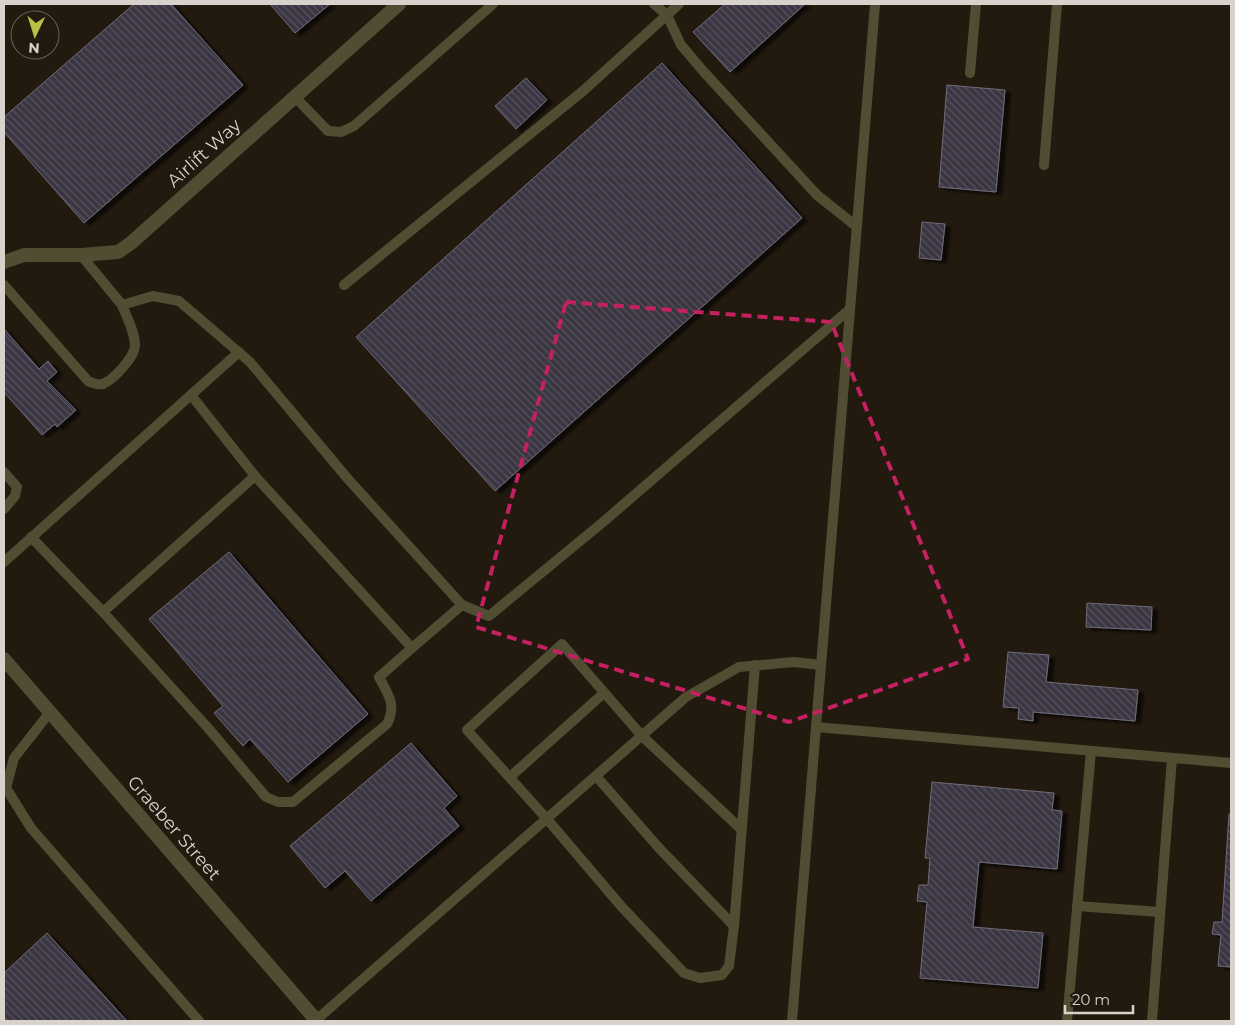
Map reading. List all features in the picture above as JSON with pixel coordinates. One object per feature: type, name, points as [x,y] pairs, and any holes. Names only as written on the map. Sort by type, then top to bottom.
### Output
[{"type":"street","name":"Airlift Way","points":[[4,262],[24,255],[81,255],[118,252],[131,243],[400,4]]},
{"type":"street","name":"Graeber Street","points":[[4,659],[316,1021]]},
{"type":"lane","points":[[295,97],[328,131],[341,132],[354,126],[493,4]]},
{"type":"lane","points":[[654,4],[667,14],[681,45],[704,72],[817,195],[856,226]]},
{"type":"lane","points":[[344,285],[583,91],[678,4]]},
{"type":"lane","points":[[792,1021],[875,4]]},
{"type":"lane","points":[[970,72],[976,4]]},
{"type":"lane","points":[[1044,165],[1057,4]]},
{"type":"lane","points":[[4,285],[88,381],[99,384],[106,382],[129,361],[134,353],[134,337],[122,305],[81,255]]},
{"type":"lane","points":[[122,305],[153,296],[179,301],[250,362],[348,479],[462,605],[489,616],[602,523],[850,309]]},
{"type":"lane","points":[[4,561],[239,352]]},
{"type":"lane","points":[[191,395],[255,476],[412,648]]},
{"type":"lane","points":[[4,472],[16,487],[15,496],[4,509]]},
{"type":"lane","points":[[103,612],[255,476]]},
{"type":"lane","points":[[31,537],[103,612],[209,729],[266,797],[278,802],[293,802],[387,724],[392,713],[391,701],[379,677],[462,605]]},
{"type":"lane","points":[[741,829],[642,736],[562,644],[467,730],[547,819],[621,906],[684,973],[700,978],[722,975],[729,966],[734,926],[755,665]]},
{"type":"lane","points":[[316,1021],[686,697],[739,667],[794,662],[821,665]]},
{"type":"lane","points":[[510,777],[604,693]]},
{"type":"lane","points":[[50,712],[14,758],[6,788],[30,828],[199,1021]]},
{"type":"lane","points":[[816,727],[1231,763]]},
{"type":"lane","points":[[1067,1021],[1090,751]]},
{"type":"lane","points":[[1152,1021],[1172,758]]},
{"type":"lane","points":[[596,776],[658,848],[734,926]]},
{"type":"lane","points":[[1077,906],[1160,912]]},
{"type":"highlighted area","points":[[566,302],[831,322],[968,659],[789,722],[476,627]]},
{"type":"building","points":[[134,4],[171,4],[243,85],[84,223],[4,132],[4,117]]},
{"type":"building","points":[[270,4],[330,4],[295,33]]},
{"type":"building","points":[[725,4],[805,4],[730,72],[693,32]]},
{"type":"building","points":[[662,63],[802,218],[495,491],[356,337]]},
{"type":"building","points":[[526,78],[547,100],[516,129],[495,106]]},
{"type":"building","points":[[947,85],[1005,90],[996,192],[939,187]]},
{"type":"building","points":[[922,222],[945,224],[941,260],[919,258]]},
{"type":"building","points":[[4,329],[39,369],[48,361],[57,372],[47,381],[76,410],[57,427],[55,424],[42,435],[4,392]]},
{"type":"building","points":[[229,552],[368,714],[288,782],[250,739],[243,746],[214,713],[223,706],[149,619]]},
{"type":"building","points":[[1087,603],[1152,607],[1151,630],[1086,627]]},
{"type":"building","points":[[1008,652],[1049,655],[1046,682],[1138,690],[1135,721],[1033,712],[1033,721],[1018,719],[1019,708],[1003,707]]},
{"type":"building","points":[[411,743],[457,796],[444,808],[459,826],[371,901],[345,871],[325,888],[290,846]]},
{"type":"building","points":[[932,782],[1054,793],[1052,810],[1062,811],[1057,869],[979,862],[973,927],[1043,933],[1038,988],[920,978],[927,902],[917,901],[919,885],[928,885],[930,858],[925,858]]},
{"type":"building","points":[[1229,814],[1231,814],[1231,967],[1218,966],[1221,935],[1212,934],[1214,922],[1222,922]]},
{"type":"building","points":[[47,933],[127,1021],[4,1021],[4,973]]}]
